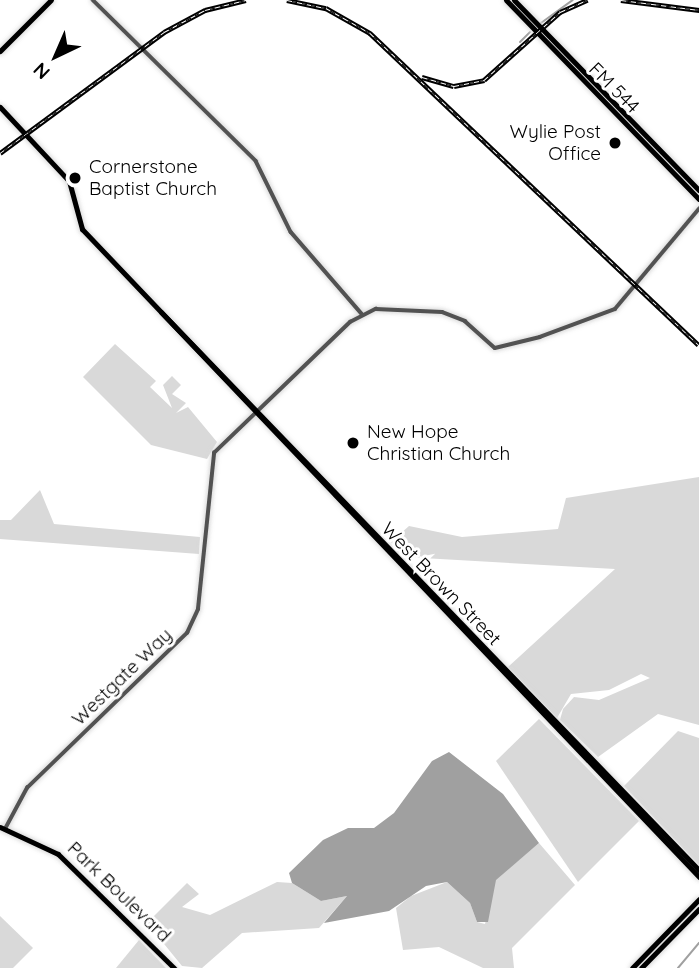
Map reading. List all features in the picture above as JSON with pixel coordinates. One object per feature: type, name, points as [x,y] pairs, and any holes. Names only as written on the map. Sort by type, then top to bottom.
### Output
[{"type":"main road","points":[[0,51],[51,0]]},
{"type":"main road","name":"FM 544","points":[[506,0],[566,57]]},
{"type":"main road","name":"FM 544","points":[[514,0],[566,57],[699,190]]},
{"type":"main road","name":"West Brown Street","points":[[0,107],[65,175],[82,229],[699,877]]},
{"type":"main road","name":"FM 544","points":[[653,146],[699,199]]},
{"type":"main road","name":"West Brown Street","points":[[376,536],[699,870]]},
{"type":"main road","points":[[419,583],[435,594]]},
{"type":"main road","name":"Park Boulevard","points":[[2,828],[61,856],[174,968]]},
{"type":"main road","points":[[662,839],[675,847]]},
{"type":"main road","points":[[641,968],[699,899]]},
{"type":"main road","points":[[633,968],[699,909]]},
{"type":"street","points":[[93,0],[256,160],[292,232],[362,314],[447,313],[493,347],[519,342],[615,309],[699,209]]},
{"type":"street","name":"Westgate Way","points":[[2,828],[27,788],[194,623],[211,464],[255,410],[362,314]]},
{"type":"shaded area","points":[[115,344],[156,381],[150,387],[172,408],[163,385],[172,376],[181,385],[172,394],[186,403],[176,413],[188,407],[217,442],[207,459],[151,445],[83,377]]},
{"type":"shaded area","points":[[699,477],[699,725],[658,714],[598,757],[560,720],[563,709],[574,697],[599,700],[650,678],[641,674],[609,690],[571,694],[557,718],[508,667],[615,569],[405,557],[391,542],[409,526],[462,537],[558,529],[566,498]]},
{"type":"shaded area","points":[[40,490],[54,524],[200,537],[199,554],[0,539],[0,520],[11,520]]},
{"type":"shaded area","points":[[539,719],[639,821],[578,882],[496,761]]},
{"type":"shaded area","points":[[678,731],[699,738],[699,865],[624,786]]},
{"type":"shaded area","points":[[449,752],[503,794],[539,843],[496,880],[488,922],[477,922],[470,903],[447,882],[426,886],[389,911],[324,923],[347,896],[321,901],[292,883],[289,873],[323,840],[348,828],[374,828],[394,813],[432,761]]},
{"type":"shaded area","points":[[539,843],[575,885],[512,948],[514,968],[483,968],[439,947],[403,950],[396,908],[411,896],[447,882],[470,903],[477,922],[485,924],[495,880]]},
{"type":"shaded area","points":[[277,882],[292,883],[321,901],[347,896],[319,928],[242,933],[202,968],[182,966],[147,923],[187,883],[199,894],[182,907],[210,915]]},
{"type":"shaded area","points":[[0,916],[33,948],[13,968],[0,968]]},
{"type":"shaded area","points":[[139,940],[166,968],[116,968]]},
{"type":"waterway","points":[[541,23],[573,0]]},
{"type":"waterway","points":[[520,42],[530,32]]},
{"type":"waterway","points":[[678,968],[699,943]]},
{"type":"railway","points":[[0,153],[164,32],[205,10],[246,0]]},
{"type":"railway","points":[[287,0],[326,8],[370,33],[699,345]]},
{"type":"railway","points":[[422,77],[454,86],[484,80],[560,12],[587,0]]},
{"type":"railway","points":[[621,0],[699,10]]},
{"type":"place","name":"Wylie Post Office","points":[[615,143]]},
{"type":"place","name":"Cornerstone Baptist Church","points":[[75,178]]},
{"type":"place","name":"New Hope Christian Church","points":[[353,443]]}]
